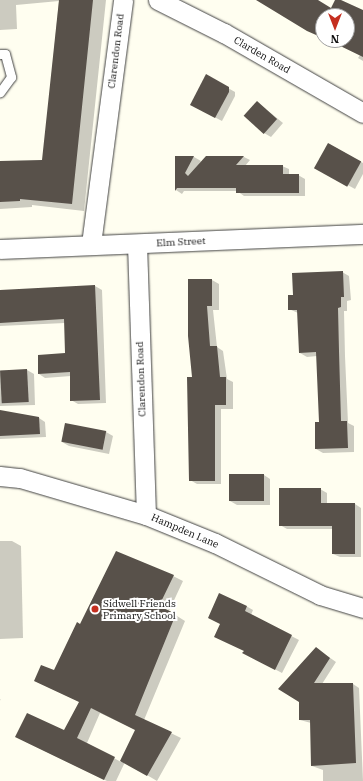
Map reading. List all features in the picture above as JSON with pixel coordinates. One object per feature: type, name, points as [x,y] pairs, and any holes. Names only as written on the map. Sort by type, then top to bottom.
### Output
[{"type":"street","name":"Clarendon Road","points":[[91,244],[123,0]]},
{"type":"street","name":"Clarden Road","points":[[158,0],[224,33],[363,113]]},
{"type":"street","name":"Elm Street","points":[[0,250],[91,244],[137,244],[363,234]]},
{"type":"street","name":"Clarendon Road","points":[[137,244],[146,514]]},
{"type":"street","name":"Hampden Lane","points":[[0,476],[20,478],[146,514],[215,543],[320,595],[363,608]]},
{"type":"lane","points":[[0,54],[5,54],[11,77],[0,92]]},
{"type":"building","points":[[59,0],[93,0],[72,204],[20,199],[20,201],[0,202],[0,161],[42,160]]},
{"type":"building","points":[[256,0],[318,0],[331,8],[315,8],[315,34]]},
{"type":"building","points":[[335,0],[341,0],[363,10],[363,57],[344,48],[355,48],[355,8],[331,8]]},
{"type":"building","points":[[206,74],[229,87],[229,92],[215,118],[190,105]]},
{"type":"building","points":[[257,101],[277,119],[264,134],[244,116]]},
{"type":"building","points":[[328,143],[361,161],[347,187],[314,168]]},
{"type":"building","points":[[175,156],[194,156],[185,173],[188,176],[206,156],[244,156],[236,165],[283,165],[283,174],[299,174],[299,193],[236,193],[236,188],[177,188],[175,191]]},
{"type":"building","points":[[343,271],[344,297],[341,297],[341,307],[338,308],[339,351],[341,421],[347,421],[348,448],[315,449],[315,422],[319,422],[316,352],[299,353],[297,310],[288,310],[288,295],[293,295],[292,273]]},
{"type":"building","points":[[188,279],[212,279],[212,306],[207,306],[210,346],[217,346],[220,377],[226,377],[226,405],[215,405],[215,481],[189,481],[187,377],[192,377],[188,336]]},
{"type":"building","points":[[95,285],[100,400],[70,401],[70,372],[38,374],[38,355],[65,353],[64,319],[0,323],[0,290]]},
{"type":"building","points":[[27,369],[29,402],[2,403],[0,370]]},
{"type":"building","points":[[0,410],[39,417],[40,434],[0,436]]},
{"type":"building","points":[[65,423],[106,431],[103,450],[61,442]]},
{"type":"building","points":[[229,474],[264,474],[264,501],[229,501]]},
{"type":"building","points":[[279,488],[321,488],[321,503],[355,503],[355,554],[332,554],[332,526],[279,526]]},
{"type":"building","points":[[116,551],[174,575],[159,606],[176,614],[135,715],[172,732],[147,776],[120,761],[135,730],[91,708],[77,738],[115,757],[104,780],[15,737],[27,713],[64,730],[79,702],[34,681],[41,665],[54,670],[77,622],[80,624]]},
{"type":"building","points":[[219,593],[247,606],[245,611],[292,635],[275,670],[242,653],[244,651],[214,637],[220,624],[208,618]]},
{"type":"building","points":[[316,647],[330,658],[314,683],[353,683],[356,763],[311,766],[310,720],[299,720],[299,702],[278,689]]},
{"type":"place","name":"Sidwell Friends Primary School","points":[[95,609]]}]
